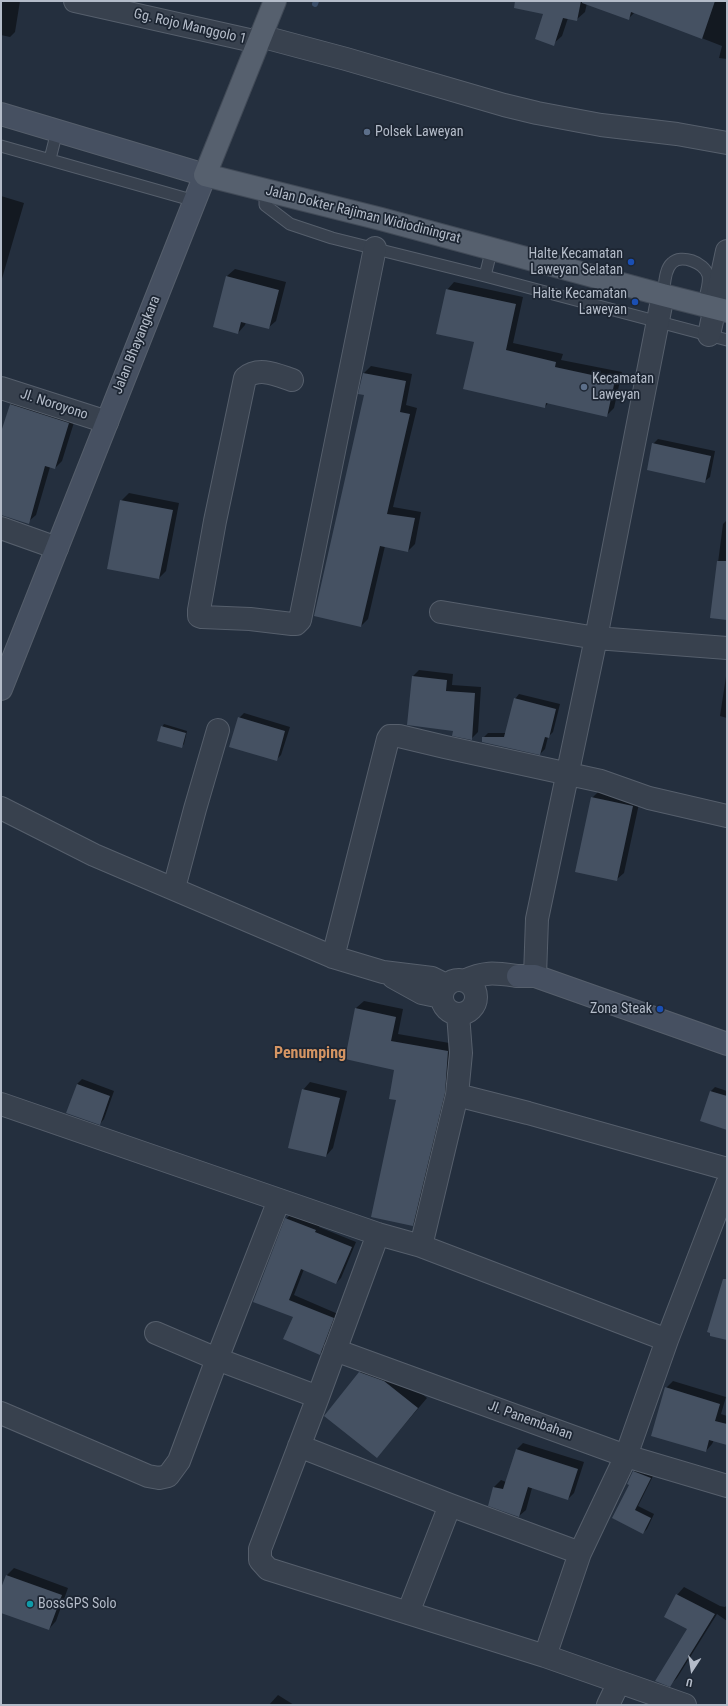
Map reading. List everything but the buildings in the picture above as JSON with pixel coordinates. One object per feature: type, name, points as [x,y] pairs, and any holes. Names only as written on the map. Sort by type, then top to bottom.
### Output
[{"type":"main road","name":"Jalan Bhayangkara","points":[[1,689],[275,1]]},
{"type":"main road","name":"Jalan Dokter Rajiman Widiodiningrat","points":[[1,114],[205,176],[492,248],[715,308]]},
{"type":"main road","points":[[526,976],[727,1044]]},
{"type":"street","name":"Gg. Rojo Manggolo 1","points":[[75,1],[259,39],[346,59],[536,113],[601,125],[677,134],[727,143]]},
{"type":"street","points":[[292,380],[263,372],[251,373],[245,378],[215,521],[199,616],[250,619],[292,624],[296,624],[300,620],[375,248]]},
{"type":"street","points":[[718,337],[715,308],[727,251]]},
{"type":"street","points":[[421,1246],[457,1095],[461,1053],[458,1014],[448,1011],[445,1007],[457,989],[473,976],[491,972],[526,976],[596,638],[663,295]]},
{"type":"street","name":"Jl. Noroyono","points":[[1,388],[107,422]]},
{"type":"street","points":[[1,528],[57,548]]},
{"type":"street","points":[[441,612],[596,638],[727,648]]},
{"type":"street","points":[[174,888],[218,730]]},
{"type":"street","points":[[333,957],[390,736],[399,736],[601,781],[649,798],[727,816]]},
{"type":"street","points":[[1,808],[94,855],[333,957],[383,972],[432,978],[457,989]]},
{"type":"street","points":[[457,1095],[535,1114],[727,1168]]},
{"type":"street","points":[[1,1104],[378,1234],[421,1246],[667,1340]]},
{"type":"street","points":[[545,1656],[580,1553],[626,1456],[667,1340],[727,1184]]},
{"type":"street","points":[[1,1413],[148,1476],[159,1478],[168,1476],[179,1461],[279,1200]]},
{"type":"street","points":[[378,1234],[260,1549],[260,1560],[268,1569],[545,1656],[685,1705]]},
{"type":"street","points":[[156,1333],[217,1359],[318,1397]]},
{"type":"street","name":"Jl. Panembahan","points":[[335,1350],[626,1456],[727,1486]]},
{"type":"street","points":[[299,1446],[450,1505],[580,1553]]},
{"type":"street","points":[[408,1613],[450,1505]]},
{"type":"street","points":[[608,1705],[619,1682]]},
{"type":"lane","points":[[50,159],[57,131]]},
{"type":"lane","points":[[1,146],[195,201]]},
{"type":"lane","points":[[265,190],[265,205],[290,224],[332,238],[485,276],[718,337]]},
{"type":"lane","points":[[485,276],[492,248]]},
{"type":"lane","points":[[663,295],[666,272],[671,263],[678,258],[687,259],[700,265],[707,273],[715,308]]},
{"type":"place","name":"Polsek Laweyan","points":[[367,132]]},
{"type":"place","name":"Halte Kecamatan Laweyan Selatan","points":[[631,262]]},
{"type":"place","name":"Halte Kecamatan Laweyan","points":[[635,302]]},
{"type":"place","name":"Kecamatan Laweyan","points":[[584,387]]},
{"type":"place","name":"Zona Steak","points":[[660,1009]]},
{"type":"place","name":"BossGPS Solo","points":[[30,1604]]},
{"type":"district","name":"Penumping","points":[[310,1054]]}]
